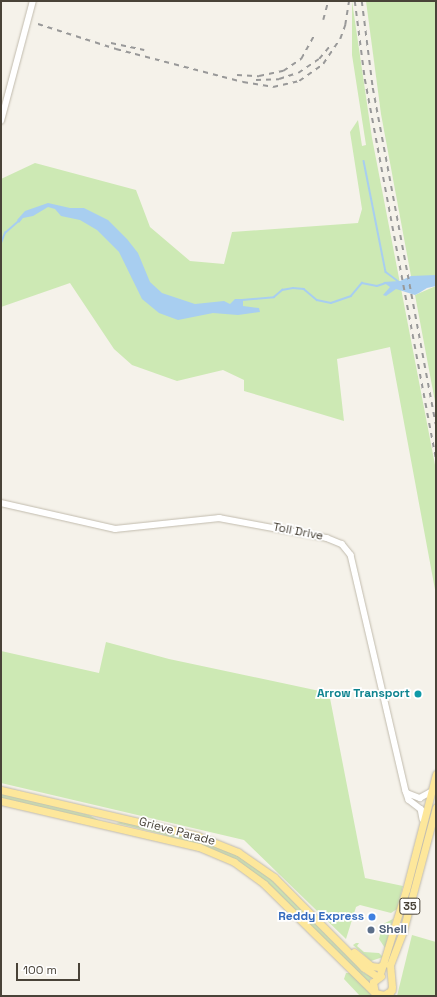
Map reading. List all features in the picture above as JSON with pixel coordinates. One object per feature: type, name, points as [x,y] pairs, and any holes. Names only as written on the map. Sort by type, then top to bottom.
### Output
[{"type":"main road","name":"35","points":[[375,994],[373,983],[379,977],[384,964],[436,774]]},
{"type":"main road","name":"Grieve Parade","points":[[1,790],[217,842],[256,863],[346,946]]},
{"type":"main road","name":"Grieve Parade","points":[[1,801],[199,847],[234,862],[264,884],[375,994]]},
{"type":"main road","name":"35","points":[[391,990],[390,965],[403,930],[436,807]]},
{"type":"main road","points":[[346,946],[364,969],[379,977],[386,978],[391,990],[384,995],[375,994]]},
{"type":"main road","points":[[346,946],[371,966],[379,967],[384,964]]},
{"type":"street","points":[[1,121],[33,1]]},
{"type":"street","name":"Toll Drive","points":[[1,503],[118,529],[219,518],[339,542],[350,556],[406,791],[410,800],[422,812],[422,825]]},
{"type":"street","points":[[406,791],[410,796],[420,798],[430,794],[432,789]]},
{"type":"green space","points":[[352,1],[372,138],[436,470],[436,595],[390,347],[337,359],[344,421],[244,391],[244,380],[223,370],[177,381],[132,365],[114,349],[70,283],[1,307],[1,179],[35,163],[136,190],[150,227],[190,261],[224,264],[232,232],[358,223],[362,209],[350,132],[358,120],[362,146],[366,145],[352,55]]},
{"type":"green space","points":[[366,1],[436,1],[436,275],[433,276],[411,276],[381,114]]},
{"type":"green space","points":[[436,286],[436,407],[415,295]]},
{"type":"green space","points":[[106,642],[169,659],[329,693],[365,878],[403,886],[397,909],[391,913],[360,905],[356,907],[346,939],[244,840],[1,783],[1,651],[99,673]]},
{"type":"green space","points":[[1,793],[89,815],[102,822],[1,799]]},
{"type":"green space","points":[[124,821],[202,839],[232,852],[269,877],[364,973],[372,977],[368,982],[264,880],[236,860],[161,834],[116,823]]},
{"type":"green space","points":[[393,919],[385,948],[379,939],[383,924]]},
{"type":"green space","points":[[412,935],[436,942],[436,996],[397,996]]},
{"type":"green space","points":[[359,943],[357,946],[364,952],[379,953],[383,957],[371,961],[353,945]]},
{"type":"green space","points":[[346,973],[351,973],[373,996],[360,996],[344,979]]},
{"type":"water","points":[[48,203],[70,208],[84,208],[108,220],[127,239],[138,253],[150,282],[162,293],[195,304],[224,301],[230,304],[235,299],[243,299],[243,306],[259,308],[260,312],[238,315],[213,313],[178,320],[159,313],[142,299],[119,252],[97,230],[80,220],[61,216],[55,209],[48,207],[33,216],[23,218],[19,223],[17,220],[25,211]]},
{"type":"water","points":[[436,275],[436,286],[427,288],[415,295],[396,289],[386,296],[383,295],[390,287],[383,282],[400,281],[411,276]]},
{"type":"waterway","points":[[364,161],[386,272],[398,281]]},
{"type":"waterway","points":[[1,243],[5,233],[19,221]]},
{"type":"waterway","points":[[242,300],[274,297],[282,290],[293,288],[304,289],[317,300],[331,303],[351,296],[362,283],[377,286],[386,283]]},
{"type":"railway","points":[[38,24],[116,49],[243,82],[273,87],[299,81],[323,64],[340,39],[345,25],[349,1]]},
{"type":"railway","points":[[355,1],[365,79],[436,459]]},
{"type":"railway","points":[[362,1],[373,88],[436,424]]},
{"type":"railway","points":[[323,20],[327,5]]},
{"type":"railway","points":[[237,75],[259,76],[283,71],[301,59],[315,34]]},
{"type":"railway","points":[[111,43],[144,50]]},
{"type":"railway","points":[[256,80],[279,79],[298,73],[319,59],[329,47]]},
{"type":"place","name":"Arrow Transport","points":[[418,694]]},
{"type":"place","name":"Reddy Express","points":[[372,917]]},
{"type":"place","name":"Shell","points":[[371,930]]}]
